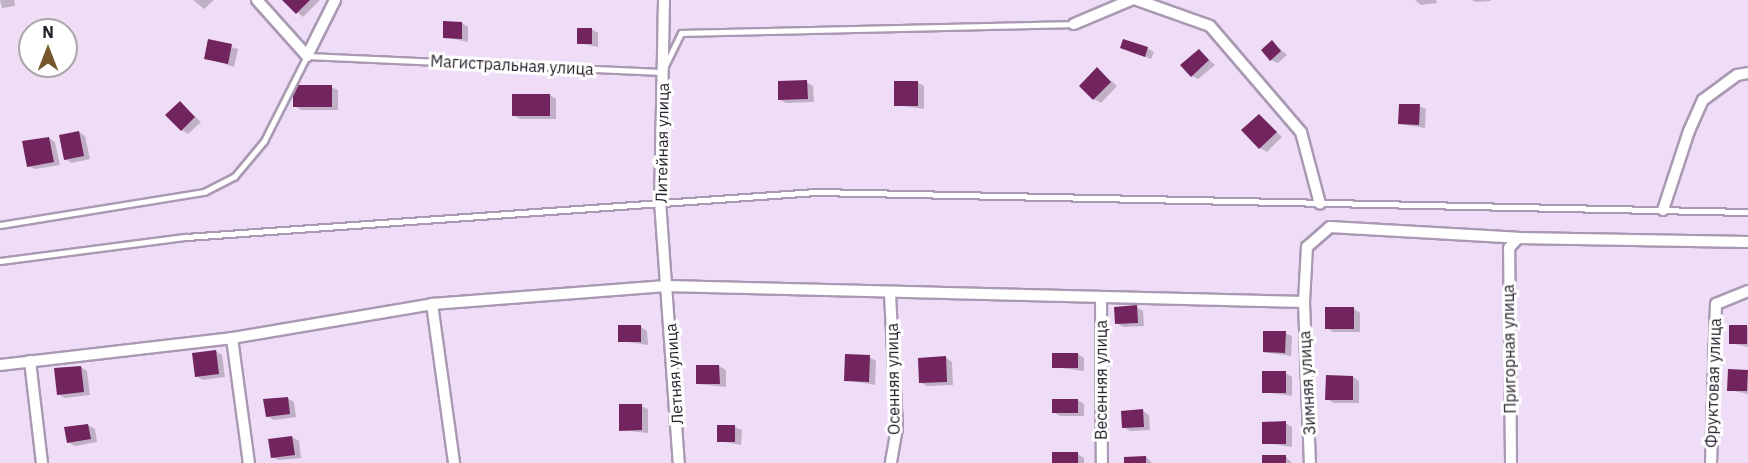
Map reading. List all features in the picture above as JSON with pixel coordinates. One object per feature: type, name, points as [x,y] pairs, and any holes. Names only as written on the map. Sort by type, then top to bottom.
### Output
[{"type":"street","points":[[257,0],[307,56],[335,0]]},
{"type":"street","name":"Литейная улица","points":[[664,0],[660,201],[666,286]]},
{"type":"street","points":[[1074,24],[1131,0]]},
{"type":"street","points":[[1137,0],[1210,27],[1301,132],[1320,204]]},
{"type":"street","points":[[1663,210],[1689,131],[1703,100],[1737,75],[1748,73]]},
{"type":"street","name":"Зимняя улица","points":[[1310,463],[1304,302],[1307,247],[1330,227],[1518,238],[1748,242]]},
{"type":"street","name":"Пригорная улица","points":[[1511,463],[1509,248],[1518,238]]},
{"type":"street","points":[[0,364],[232,338],[432,303],[666,286],[890,294],[1304,302]]},
{"type":"street","name":"Летняя улица","points":[[666,286],[679,463]]},
{"type":"street","name":"Фруктовая улица","points":[[1711,463],[1716,303],[1748,291]]},
{"type":"street","name":"Осенняя улица","points":[[890,294],[897,428],[891,463]]},
{"type":"street","name":"Весенняя улица","points":[[1101,297],[1102,463]]},
{"type":"street","points":[[432,303],[454,463]]},
{"type":"street","points":[[232,338],[249,463]]},
{"type":"street","points":[[30,361],[42,463]]},
{"type":"lane","points":[[662,72],[681,33],[1074,24]]},
{"type":"lane","name":"Магистральная улица","points":[[307,56],[662,72]]},
{"type":"lane","points":[[0,225],[204,192],[234,177],[264,141],[307,56]]},
{"type":"lane","points":[[0,261],[186,237],[660,201],[816,192],[1748,212]]},
{"type":"building","points":[[282,0],[310,0],[296,14]]},
{"type":"building","points":[[443,21],[462,22],[462,39],[443,38]]},
{"type":"building","points":[[577,28],[592,28],[592,44],[577,44]]},
{"type":"building","points":[[208,39],[232,44],[228,64],[204,59]]},
{"type":"building","points":[[1123,39],[1148,47],[1145,57],[1120,48]]},
{"type":"building","points":[[1272,40],[1281,51],[1270,61],[1261,50]]},
{"type":"building","points":[[1199,49],[1209,60],[1191,77],[1180,65]]},
{"type":"building","points":[[1097,67],[1111,82],[1093,100],[1079,86]]},
{"type":"building","points":[[807,80],[808,99],[778,100],[778,81]]},
{"type":"building","points":[[894,81],[918,81],[918,106],[894,106]]},
{"type":"building","points":[[293,85],[332,85],[332,107],[293,107]]},
{"type":"building","points":[[512,94],[550,94],[550,116],[512,116]]},
{"type":"building","points":[[180,101],[195,117],[181,131],[165,115]]},
{"type":"building","points":[[1399,104],[1420,104],[1419,125],[1398,124]]},
{"type":"building","points":[[1259,114],[1277,132],[1259,149],[1241,130]]},
{"type":"building","points":[[79,131],[84,156],[64,160],[59,135]]},
{"type":"building","points":[[49,137],[54,162],[27,167],[22,141]]},
{"type":"building","points":[[1137,305],[1138,323],[1115,324],[1114,307]]},
{"type":"building","points":[[1325,307],[1354,307],[1354,329],[1325,329]]},
{"type":"building","points":[[618,325],[641,325],[641,342],[618,342]]},
{"type":"building","points":[[1729,325],[1747,325],[1747,344],[1729,344]]},
{"type":"building","points":[[1263,331],[1286,331],[1285,353],[1263,352]]},
{"type":"building","points":[[216,350],[219,374],[195,377],[192,353]]},
{"type":"building","points":[[1052,353],[1078,353],[1078,368],[1052,368]]},
{"type":"building","points":[[845,354],[870,355],[869,382],[844,381]]},
{"type":"building","points":[[946,356],[947,382],[919,383],[918,358]]},
{"type":"building","points":[[696,365],[719,365],[720,384],[696,384]]},
{"type":"building","points":[[81,366],[84,392],[57,395],[54,368]]},
{"type":"building","points":[[1728,369],[1748,370],[1747,391],[1727,391]]},
{"type":"building","points":[[1262,371],[1286,371],[1286,393],[1262,393]]},
{"type":"building","points":[[1326,375],[1353,376],[1353,400],[1325,400]]},
{"type":"building","points":[[288,397],[290,414],[266,417],[263,399]]},
{"type":"building","points":[[1052,399],[1078,399],[1078,413],[1052,413]]},
{"type":"building","points":[[619,404],[642,404],[642,430],[619,431]]},
{"type":"building","points":[[1143,409],[1144,427],[1122,428],[1121,411]]},
{"type":"building","points":[[1286,421],[1286,444],[1262,444],[1262,422]]},
{"type":"building","points":[[88,424],[91,439],[67,443],[64,427]]},
{"type":"building","points":[[717,425],[735,425],[735,442],[717,442]]},
{"type":"building","points":[[292,436],[295,455],[271,458],[268,439]]},
{"type":"building","points":[[1052,452],[1078,452],[1078,463],[1052,463]]},
{"type":"building","points":[[1262,455],[1286,455],[1286,463],[1262,463]]},
{"type":"building","points":[[1146,456],[1146,463],[1124,463],[1124,457]]}]
